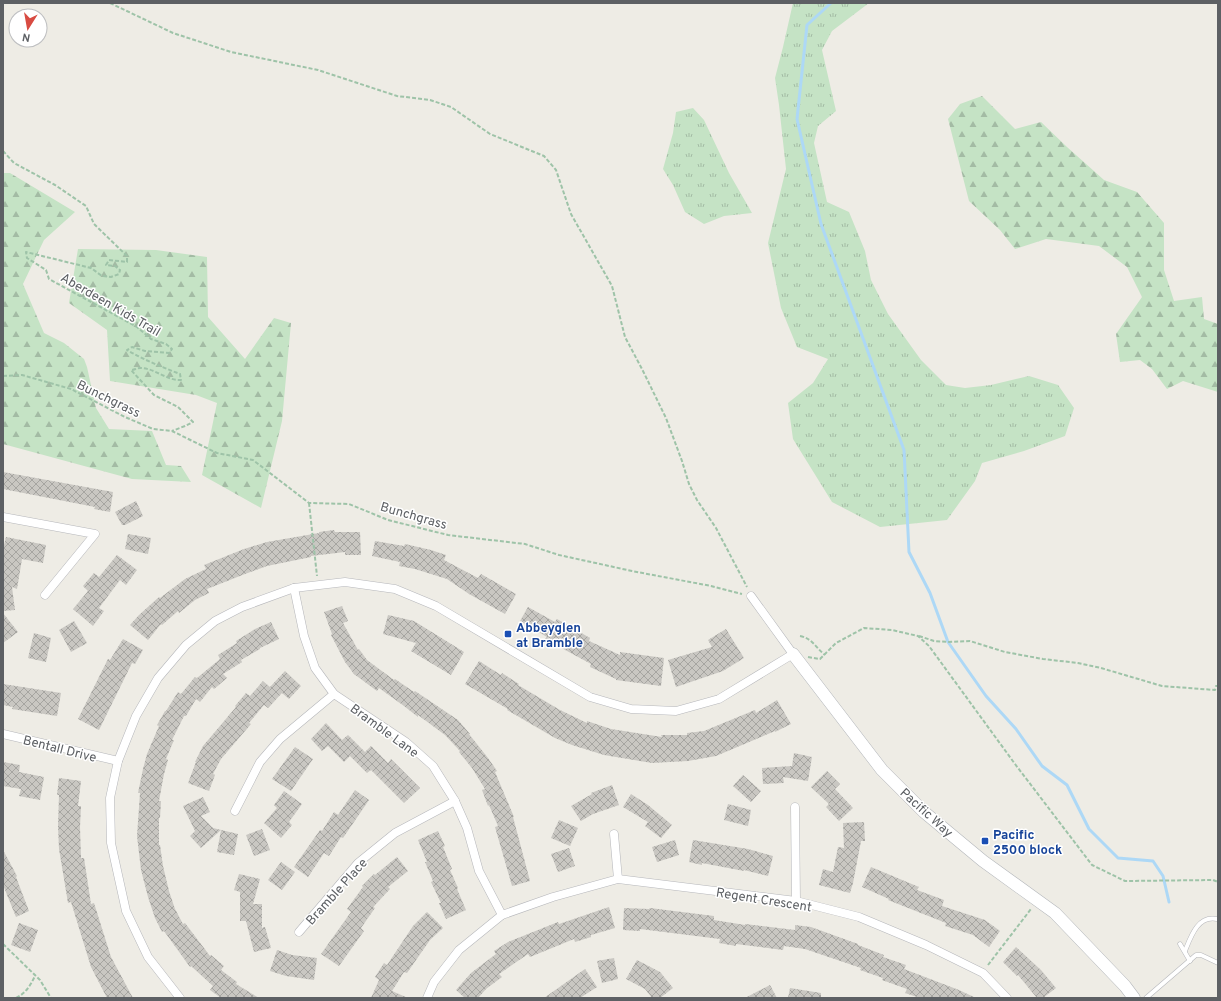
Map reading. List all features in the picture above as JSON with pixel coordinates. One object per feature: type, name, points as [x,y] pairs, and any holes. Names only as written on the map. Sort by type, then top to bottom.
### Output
[{"type":"street","points":[[3,517],[95,534],[45,595]]},
{"type":"street","points":[[180,998],[148,957],[126,911],[111,843],[110,798],[118,761],[136,716],[158,678],[186,645],[215,621],[242,607],[294,588],[345,582],[395,589],[436,606],[590,697],[631,709],[676,711],[719,699],[793,654]]},
{"type":"street","name":"Bramble Lane","points":[[294,588],[304,636],[315,668],[334,694],[406,742],[433,766],[455,801],[467,828],[479,871],[502,915]]},
{"type":"street","name":"Pacific Way","points":[[751,596],[793,654],[882,770],[924,812],[959,842],[1055,913],[1125,986],[1134,998]]},
{"type":"street","points":[[235,811],[260,762],[280,739],[334,694]]},
{"type":"street","name":"Bentall Drive","points":[[3,734],[118,761]]},
{"type":"street","name":"Bramble Place","points":[[299,932],[358,864],[395,834],[455,801]]},
{"type":"street","points":[[795,807],[796,901]]},
{"type":"street","points":[[614,834],[618,879]]},
{"type":"street","name":"Regent Crescent","points":[[427,998],[434,982],[459,950],[502,915],[553,897],[618,879],[796,901],[859,917],[926,945],[983,973],[1007,998]]},
{"type":"lane","points":[[1185,951],[1196,929],[1202,921],[1210,918],[1217,919]]},
{"type":"lane","points":[[1180,944],[1190,961]]},
{"type":"lane","points":[[1146,998],[1196,955],[1201,955],[1218,963]]},
{"type":"path","points":[[110,3],[173,33],[231,52],[318,70],[397,96],[430,100],[451,107],[490,134],[544,156],[556,170],[571,214],[612,286],[625,337],[666,418],[689,484],[697,500],[716,528],[740,572],[751,596]]},
{"type":"path","name":"Aberdeen Kids Trail","points":[[3,151],[14,163],[55,185],[86,206],[94,224],[127,256],[127,262],[109,260],[106,265],[115,266],[120,270],[119,274],[102,276],[91,268],[26,252],[27,258],[46,270],[50,279],[137,327],[151,339],[166,344],[172,349],[169,353],[145,351],[132,347],[127,350],[140,358],[180,374],[181,380],[174,380],[141,368],[131,370],[154,395],[178,408],[193,422],[172,431]]},
{"type":"path","name":"Bunchgrass","points":[[3,376],[22,375],[71,389],[153,430],[172,431],[217,453],[253,460],[309,503],[350,504],[388,520],[448,535],[525,544],[559,555],[588,562],[632,572],[711,586],[751,596]]},
{"type":"path","points":[[309,503],[319,585]]},
{"type":"path","points":[[793,654],[820,659],[836,643],[864,628],[892,630],[934,641],[970,641],[1005,652],[1101,668],[1162,686],[1215,690],[1216,686],[1218,686]]},
{"type":"path","points":[[800,636],[803,636],[814,643],[824,655]]},
{"type":"path","points":[[918,636],[929,646],[1015,764],[1092,865],[1125,881],[1213,880],[1218,882]]},
{"type":"path","points":[[988,966],[1032,908]]},
{"type":"path","points":[[3,944],[44,986],[51,998]]},
{"type":"path","points":[[16,998],[29,988],[34,976]]},
{"type":"green space","points":[[793,3],[869,3],[832,31],[822,50],[836,111],[818,126],[814,143],[827,202],[849,212],[865,251],[871,280],[888,314],[921,360],[946,385],[965,388],[991,385],[1029,376],[1058,385],[1074,408],[1065,436],[1024,451],[982,463],[975,481],[947,520],[880,527],[832,502],[793,439],[788,403],[813,383],[828,359],[797,347],[781,308],[768,243],[786,169],[775,78]]},
{"type":"green space","points":[[982,96],[1015,129],[1041,122],[1104,180],[1137,192],[1164,223],[1164,270],[1174,301],[1202,297],[1204,319],[1218,324],[1218,392],[1183,381],[1167,389],[1152,369],[1140,360],[1120,362],[1116,334],[1142,297],[1127,267],[1099,246],[1046,239],[1015,249],[1000,230],[969,201],[948,119],[960,104]]},
{"type":"green space","points":[[693,108],[704,120],[729,173],[752,213],[724,216],[704,224],[685,212],[673,185],[663,169],[673,133],[676,112]]},
{"type":"green space","points":[[3,173],[10,173],[75,212],[44,240],[23,284],[44,333],[64,343],[84,359],[96,408],[109,429],[152,431],[166,465],[181,466],[191,482],[132,479],[3,444]]},
{"type":"green space","points":[[78,249],[156,250],[207,257],[208,317],[245,359],[274,318],[291,323],[282,421],[261,508],[202,475],[217,403],[196,395],[110,381],[107,330],[69,303]]},
{"type":"building","points":[[3,472],[113,492],[110,512],[94,509],[95,507],[3,489]]},
{"type":"building","points":[[136,501],[143,516],[122,525],[115,512]]},
{"type":"building","points":[[334,530],[335,532],[360,532],[361,555],[345,555],[345,552],[311,556],[267,566],[207,589],[209,593],[195,600],[179,613],[178,611],[162,625],[161,624],[148,640],[130,625],[159,597],[160,598],[185,579],[206,569],[204,565],[244,549],[267,542]]},
{"type":"building","points":[[128,534],[151,538],[148,554],[125,549]]},
{"type":"building","points":[[6,537],[46,545],[43,563],[22,559],[17,589],[12,587],[15,610],[3,611],[3,549]]},
{"type":"building","points":[[375,541],[404,546],[405,544],[446,555],[444,560],[478,578],[481,574],[516,594],[505,614],[469,594],[447,579],[415,569],[399,566],[400,562],[372,556]]},
{"type":"building","points":[[117,555],[137,570],[126,585],[120,580],[99,608],[104,611],[93,626],[73,609],[88,591],[83,586],[94,573],[99,577]]},
{"type":"building","points":[[342,606],[348,621],[343,623],[358,650],[359,649],[367,660],[394,680],[395,679],[414,692],[415,691],[458,720],[497,771],[495,772],[514,817],[530,881],[512,886],[495,827],[498,826],[482,790],[485,789],[472,768],[459,752],[460,751],[445,735],[418,715],[418,717],[379,688],[377,691],[354,674],[345,662],[331,635],[332,634],[324,612]]},
{"type":"building","points":[[528,607],[555,622],[557,619],[590,638],[589,641],[620,655],[620,652],[664,658],[661,686],[616,680],[590,667],[591,664],[545,639],[547,637],[520,621]]},
{"type":"building","points":[[3,613],[18,632],[3,643]]},
{"type":"building","points":[[388,615],[414,621],[464,652],[451,675],[411,651],[416,643],[383,634]]},
{"type":"building","points":[[74,621],[87,643],[71,652],[59,630]]},
{"type":"building","points":[[271,622],[279,639],[260,648],[223,674],[227,678],[214,689],[212,687],[200,702],[196,699],[186,716],[184,716],[172,740],[174,740],[166,759],[168,760],[159,801],[161,801],[159,818],[159,845],[169,891],[175,909],[183,924],[185,923],[210,956],[211,955],[224,966],[221,970],[237,982],[236,984],[259,998],[221,998],[210,990],[213,986],[191,966],[190,967],[164,931],[162,932],[155,918],[141,870],[137,836],[140,793],[138,793],[147,754],[159,726],[157,725],[178,692],[181,694],[195,677],[197,678],[220,659],[218,655],[237,643],[236,641],[255,629]]},
{"type":"building","points":[[726,629],[744,658],[723,671],[676,687],[668,660],[712,647],[708,640]]},
{"type":"building","points":[[34,633],[51,638],[46,662],[28,658]]},
{"type":"building","points":[[123,639],[143,650],[135,664],[132,663],[99,730],[78,719],[108,659],[110,660]]},
{"type":"building","points":[[479,661],[501,675],[502,673],[519,684],[518,685],[560,710],[587,723],[587,721],[611,729],[662,737],[661,735],[687,735],[687,733],[704,731],[755,710],[756,713],[777,700],[791,724],[716,756],[688,761],[652,763],[604,755],[555,738],[465,684]]},
{"type":"building","points":[[285,671],[301,686],[289,699],[282,693],[268,708],[264,705],[249,723],[251,724],[221,759],[213,774],[215,775],[209,791],[188,783],[195,762],[203,746],[246,693],[250,696],[263,681],[270,687]]},
{"type":"building","points":[[3,684],[61,693],[57,716],[12,709],[13,707],[3,705]]},
{"type":"building","points":[[326,723],[342,740],[348,735],[365,752],[371,746],[388,763],[391,759],[420,788],[404,803],[371,770],[367,773],[350,756],[344,762],[328,746],[322,751],[311,739]]},
{"type":"building","points":[[295,747],[313,759],[291,791],[272,779]]},
{"type":"building","points":[[794,753],[812,757],[808,781],[783,777],[784,783],[763,784],[762,768],[792,766]]},
{"type":"building","points":[[3,762],[20,765],[19,772],[44,777],[40,800],[19,796],[21,789],[3,786]]},
{"type":"building","points":[[827,771],[840,784],[835,789],[853,808],[839,821],[826,807],[829,804],[811,787]]},
{"type":"building","points":[[743,775],[761,791],[751,802],[733,786]]},
{"type":"building","points":[[59,778],[81,781],[78,806],[81,806],[81,858],[84,858],[91,904],[94,903],[111,957],[133,998],[107,998],[91,967],[71,902],[68,903],[59,849],[59,795],[57,795]]},
{"type":"building","points":[[612,785],[619,805],[593,814],[581,821],[571,806],[592,794],[591,793]]},
{"type":"building","points":[[355,790],[369,800],[343,838],[341,837],[329,856],[324,853],[308,877],[294,867],[320,830],[322,831],[334,812],[338,815]]},
{"type":"building","points":[[284,791],[302,804],[289,822],[292,825],[281,838],[264,823],[277,808],[274,805]]},
{"type":"building","points":[[631,794],[648,805],[672,825],[661,838],[645,826],[648,822],[623,807]]},
{"type":"building","points":[[203,797],[210,812],[201,816],[213,828],[238,834],[234,855],[217,852],[221,830],[201,848],[190,836],[195,831],[183,806]]},
{"type":"building","points":[[728,804],[751,810],[748,826],[724,820]]},
{"type":"building","points":[[559,820],[578,828],[570,846],[551,838]]},
{"type":"building","points":[[864,822],[865,841],[861,841],[850,893],[819,885],[823,869],[833,872],[838,847],[844,848],[843,823]]},
{"type":"building","points":[[262,829],[270,850],[254,856],[246,835]]},
{"type":"building","points":[[438,831],[445,846],[443,847],[452,869],[450,870],[466,910],[446,919],[439,903],[441,903],[431,882],[433,881],[418,840]]},
{"type":"building","points":[[675,840],[679,855],[657,862],[652,847]]},
{"type":"building","points":[[693,840],[748,849],[773,856],[768,876],[744,870],[689,862]]},
{"type":"building","points":[[569,848],[575,866],[558,872],[551,854]]},
{"type":"building","points":[[3,850],[17,876],[16,877],[29,911],[16,917],[3,885]]},
{"type":"building","points":[[397,857],[408,871],[388,887],[390,889],[373,907],[375,908],[361,928],[364,931],[339,966],[321,954],[351,912],[347,909],[363,887],[362,886],[374,874],[375,875]]},
{"type":"building","points":[[281,862],[295,872],[282,890],[268,880]]},
{"type":"building","points":[[871,867],[919,887],[917,890],[944,900],[942,906],[985,920],[1000,931],[989,947],[973,935],[945,926],[946,923],[888,900],[889,899],[862,887]]},
{"type":"building","points":[[239,874],[260,879],[253,904],[262,904],[262,928],[265,927],[271,948],[254,952],[246,921],[240,921],[240,892],[234,890]]},
{"type":"building","points":[[609,907],[615,928],[591,935],[591,937],[575,942],[574,939],[530,957],[528,954],[499,974],[502,977],[486,989],[478,998],[465,998],[456,990],[471,973],[496,954],[494,951],[508,942],[558,922],[559,924]]},
{"type":"building","points":[[624,908],[650,908],[714,916],[714,920],[745,925],[795,930],[795,925],[811,927],[884,955],[883,957],[906,965],[904,969],[976,998],[920,998],[905,993],[907,989],[882,980],[883,978],[860,970],[861,968],[805,949],[784,946],[783,950],[736,944],[736,946],[719,943],[720,939],[640,929],[640,931],[623,930]]},
{"type":"building","points":[[427,912],[443,928],[430,940],[407,973],[404,972],[392,991],[408,998],[371,998],[379,980],[375,977],[384,963],[387,965],[413,926]]},
{"type":"building","points":[[19,923],[38,930],[30,952],[11,945]]},
{"type":"building","points":[[1016,947],[1041,970],[1056,988],[1043,998],[1037,998],[1018,975],[1017,976],[1003,962]]},
{"type":"building","points":[[277,950],[292,955],[317,958],[314,980],[286,976],[270,971]]},
{"type":"building","points":[[614,958],[618,979],[602,983],[597,961]]},
{"type":"building","points":[[637,960],[660,972],[673,988],[660,998],[652,998],[645,989],[626,979]]},
{"type":"building","points":[[585,969],[597,987],[580,998],[544,998]]},
{"type":"building","points":[[770,985],[777,998],[745,998]]},
{"type":"building","points":[[790,988],[821,993],[821,998],[788,998]]},
{"type":"waterway","points":[[831,3],[807,25],[797,119],[821,224],[904,450],[909,552],[930,593],[948,642],[986,696],[1016,729],[1042,766],[1067,785],[1089,829],[1118,858],[1153,861],[1163,876],[1169,902]]},
{"type":"place","name":"Abbeyglen at Bramble","points":[[508,634]]},
{"type":"place","name":"Pacific 2500 block","points":[[985,841]]}]
